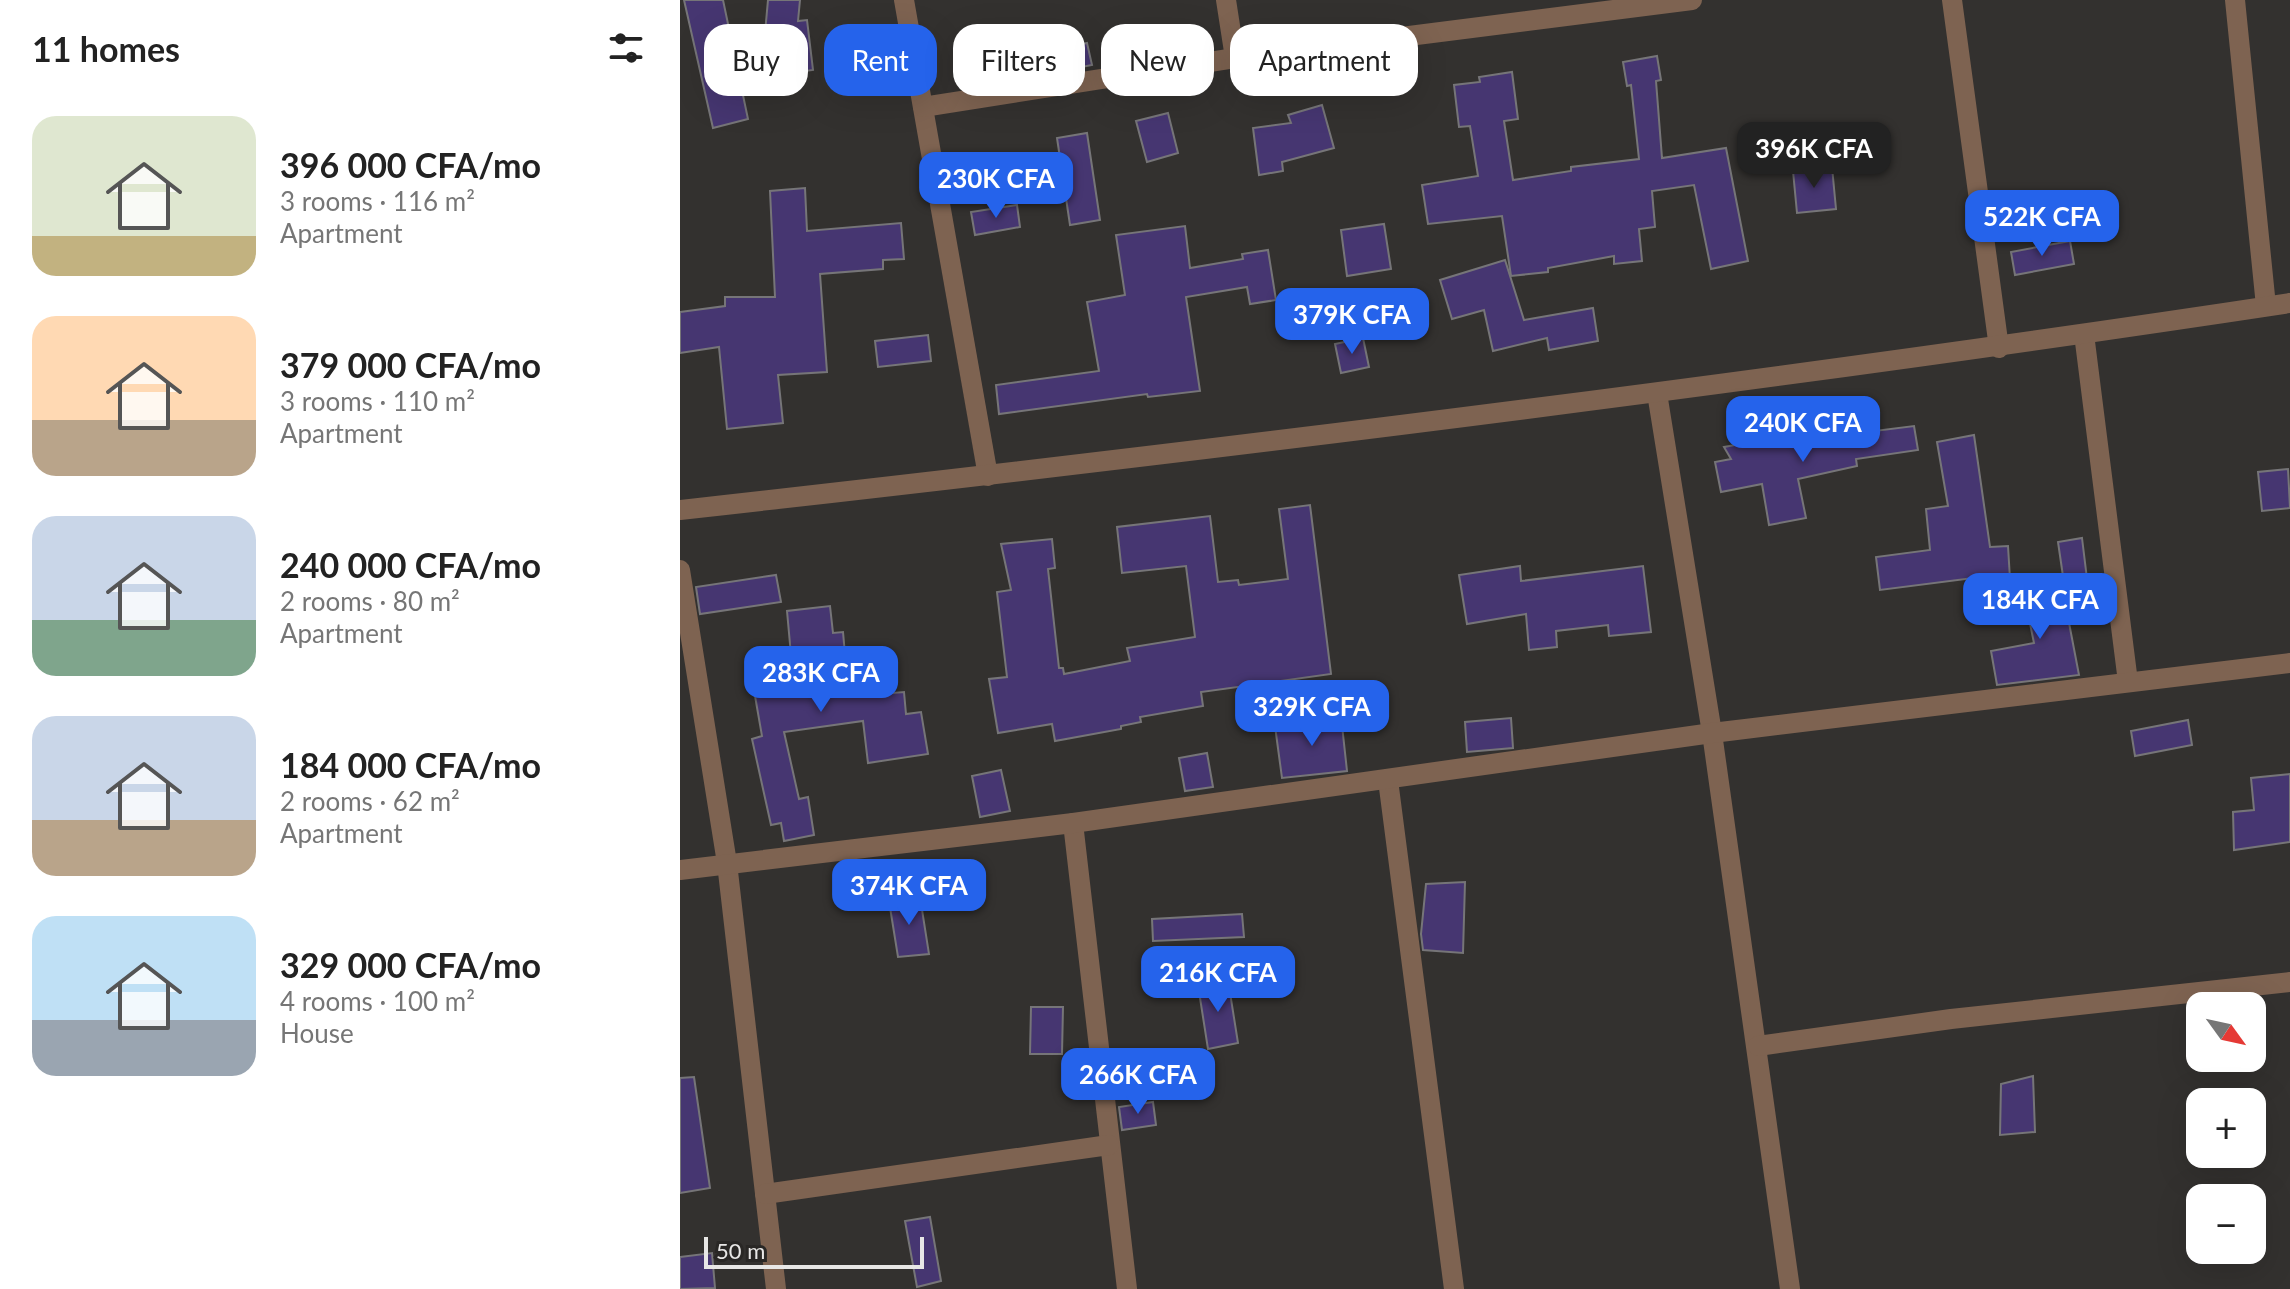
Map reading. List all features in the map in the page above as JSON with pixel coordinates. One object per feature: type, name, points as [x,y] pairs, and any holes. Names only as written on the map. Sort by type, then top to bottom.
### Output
[{"type":"street","points":[[904,0],[988,476]]},
{"type":"street","points":[[1226,0],[1230,26]]},
{"type":"street","points":[[1418,35],[1692,0]]},
{"type":"street","points":[[1952,0],[1999,348]]},
{"type":"street","points":[[2235,0],[2266,306]]},
{"type":"street","points":[[923,107],[1230,59]]},
{"type":"street","points":[[680,510],[988,476],[1657,393],[1999,348],[2290,303]]},
{"type":"street","points":[[2084,334],[2128,682]]},
{"type":"street","points":[[1657,393],[1712,733],[1790,1289]]},
{"type":"street","points":[[680,570],[727,863],[776,1289]]},
{"type":"street","points":[[680,870],[1073,823],[1712,733],[2290,663]]},
{"type":"street","points":[[1388,780],[1454,1289]]},
{"type":"street","points":[[1073,823],[1127,1289]]},
{"type":"street","points":[[1758,1046],[1951,1019],[2290,982]]},
{"type":"street","points":[[765,1194],[1109,1145]]},
{"type":"building","points":[[684,0],[723,0],[728,24],[704,24],[704,88]]},
{"type":"building","points":[[768,0],[800,0],[798,21],[807,20],[807,24],[766,24]]},
{"type":"building","points":[[808,28],[813,70],[808,71]]},
{"type":"building","points":[[1085,43],[1092,65],[1085,66]]},
{"type":"building","points":[[1657,56],[1661,80],[1656,81],[1662,158],[1726,148],[1748,261],[1711,269],[1694,185],[1652,191],[1655,227],[1639,229],[1642,261],[1614,264],[1614,256],[1548,268],[1548,272],[1511,276],[1502,216],[1428,224],[1422,185],[1478,176],[1470,126],[1459,127],[1454,85],[1480,82],[1479,77],[1512,72],[1518,119],[1504,121],[1513,180],[1571,171],[1571,167],[1639,159],[1631,85],[1627,86],[1623,62]]},
{"type":"building","points":[[706,96],[743,96],[748,119],[713,128]]},
{"type":"building","points":[[1322,105],[1334,148],[1282,162],[1283,171],[1259,175],[1253,128],[1291,123],[1288,115]]},
{"type":"building","points":[[1168,113],[1178,153],[1147,162],[1136,121]]},
{"type":"building","points":[[1087,133],[1100,220],[1070,225],[1057,138]]},
{"type":"building","points":[[1832,167],[1836,209],[1797,213],[1793,171]]},
{"type":"building","points":[[805,188],[807,231],[901,223],[904,259],[883,260],[883,269],[820,274],[827,372],[778,375],[783,423],[727,429],[719,347],[680,353],[680,312],[725,306],[725,297],[775,297],[770,191]]},
{"type":"building","points":[[1017,205],[1020,227],[975,235],[971,212]]},
{"type":"building","points":[[1384,224],[1391,269],[1347,276],[1341,230]]},
{"type":"building","points":[[1185,226],[1190,268],[1243,259],[1242,254],[1268,250],[1276,300],[1250,304],[1247,287],[1186,297],[1200,391],[1148,397],[1147,394],[999,414],[996,385],[1099,371],[1087,302],[1125,295],[1116,235]]},
{"type":"building","points":[[2070,241],[2074,264],[2015,275],[2011,252]]},
{"type":"building","points":[[1505,260],[1524,320],[1593,308],[1598,341],[1549,350],[1547,338],[1493,351],[1484,310],[1452,319],[1440,280]]},
{"type":"building","points":[[928,335],[931,361],[878,367],[875,341]]},
{"type":"building","points":[[1363,338],[1369,367],[1341,373],[1335,344]]},
{"type":"building","points":[[1914,426],[1918,450],[1856,459],[1857,466],[1798,479],[1806,518],[1769,525],[1762,484],[1721,492],[1715,462],[1731,459],[1724,447],[1790,435],[1792,444],[1850,430],[1851,434]]},
{"type":"building","points":[[1974,435],[1990,547],[2008,546],[2010,579],[1986,581],[1981,577],[1880,590],[1876,557],[1930,550],[1926,509],[1948,506],[1937,442]]},
{"type":"building","points":[[2288,469],[2290,508],[2262,511],[2258,472]]},
{"type":"building","points":[[1310,505],[1331,674],[1201,692],[1203,706],[1140,717],[1141,722],[1121,726],[1121,729],[1055,741],[1052,724],[998,733],[989,679],[1007,677],[997,592],[1011,590],[1001,544],[1052,539],[1055,568],[1048,569],[1059,668],[1063,668],[1064,674],[1130,661],[1127,648],[1195,637],[1186,566],[1122,573],[1117,527],[1210,516],[1218,582],[1238,580],[1239,585],[1288,579],[1279,509]]},
{"type":"building","points":[[2082,538],[2087,579],[2064,583],[2058,542]]},
{"type":"building","points":[[1520,566],[1521,581],[1643,566],[1651,632],[1609,636],[1608,625],[1556,631],[1557,647],[1529,650],[1526,614],[1467,624],[1459,575]]},
{"type":"building","points":[[776,575],[781,602],[700,614],[696,587]]},
{"type":"building","points":[[2061,581],[2079,675],[1997,685],[1991,651],[2034,643],[2023,589]]},
{"type":"building","points":[[830,606],[833,633],[843,632],[847,677],[854,676],[856,696],[904,692],[906,714],[921,712],[928,754],[868,763],[863,721],[784,732],[799,799],[808,797],[814,835],[784,841],[781,823],[771,825],[752,739],[762,736],[751,673],[792,666],[787,611]]},
{"type":"building","points":[[1341,716],[1347,771],[1282,778],[1275,726]]},
{"type":"building","points":[[1511,718],[1513,748],[1467,752],[1465,722]]},
{"type":"building","points":[[2188,720],[2192,745],[2135,756],[2131,731]]},
{"type":"building","points":[[1207,753],[1213,787],[1185,791],[1179,758]]},
{"type":"building","points":[[1001,770],[1010,811],[980,817],[972,776]]},
{"type":"building","points":[[2290,774],[2290,842],[2234,850],[2233,812],[2254,810],[2251,778]]},
{"type":"building","points":[[1465,882],[1463,953],[1423,950],[1421,934],[1426,884]]},
{"type":"building","points":[[920,897],[929,954],[898,957],[889,901]]},
{"type":"building","points":[[1242,914],[1244,937],[1153,941],[1152,919]]},
{"type":"building","points":[[1269,952],[1271,977],[1228,980],[1225,957]]},
{"type":"building","points":[[1228,980],[1238,1043],[1208,1049],[1198,985]]},
{"type":"building","points":[[1031,1007],[1063,1007],[1062,1054],[1030,1054]]},
{"type":"building","points":[[2033,1076],[2035,1132],[2000,1135],[2001,1084]]},
{"type":"building","points":[[694,1077],[710,1188],[680,1193],[680,1078]]},
{"type":"building","points":[[1153,1102],[1156,1125],[1122,1130],[1119,1107]]},
{"type":"building","points":[[930,1217],[941,1281],[917,1287],[905,1221]]},
{"type":"building","points":[[712,1253],[715,1288],[680,1289],[680,1257]]}]
